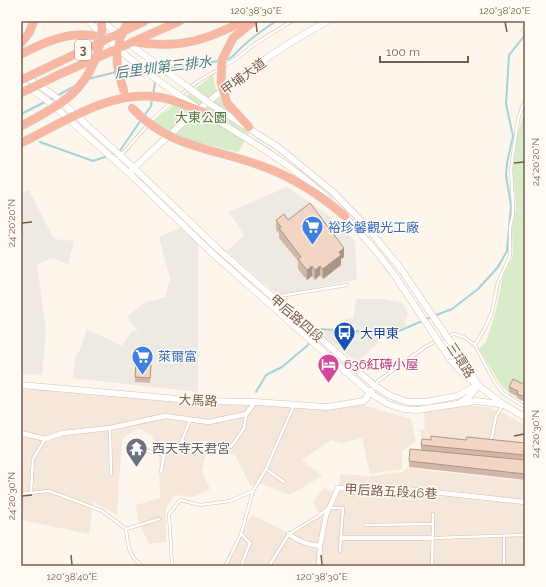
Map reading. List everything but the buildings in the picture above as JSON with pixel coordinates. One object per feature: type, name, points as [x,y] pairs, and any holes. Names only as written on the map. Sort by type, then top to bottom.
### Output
[{"type":"highway","points":[[21,43],[29,33],[34,21]]},
{"type":"highway","points":[[21,126],[43,114],[70,96],[81,85],[92,67],[98,51],[102,38],[103,21]]},
{"type":"highway","points":[[128,21],[120,36],[116,53],[116,64],[127,99],[132,108],[140,117],[155,129],[169,137],[237,157],[284,175],[308,188],[345,216]]},
{"type":"highway","name":"3","points":[[21,81],[145,21]]},
{"type":"highway","name":"3","points":[[21,93],[180,21]]},
{"type":"highway","points":[[125,41],[146,44],[188,43],[208,38],[244,21]]},
{"type":"highway","points":[[249,127],[227,103],[220,82],[222,60],[233,38],[254,21]]},
{"type":"highway","points":[[21,54],[57,38],[77,35],[105,37]]},
{"type":"highway","points":[[21,143],[84,111],[127,97],[159,97],[205,112]]},
{"type":"street","name":"三環路","points":[[88,21],[156,80],[268,152],[297,172],[321,193],[345,216],[393,273],[450,360],[463,374],[478,385]]},
{"type":"street","name":"三環路","points":[[103,21],[125,41],[212,105],[249,127],[278,147],[333,192],[366,226],[401,269],[478,385]]},
{"type":"street","name":"甲埔大道","points":[[129,173],[204,106],[237,79],[282,48],[328,21]]},
{"type":"street","points":[[105,37],[125,41]]},
{"type":"street","name":"甲后路四段","points":[[21,76],[31,80],[56,97],[112,147],[218,249],[374,386],[391,396],[408,402],[426,402],[457,396],[478,385]]},
{"type":"street","name":"甲后路四段","points":[[21,81],[49,102],[116,161],[211,252],[370,393],[388,404],[403,409],[417,410],[477,401],[504,405]]},
{"type":"street","name":"大馬路","points":[[21,385],[200,401],[255,402],[327,407],[364,400],[370,393]]},
{"type":"street","points":[[460,403],[470,396],[478,385],[504,405],[525,417]]},
{"type":"street","points":[[370,393],[374,386]]},
{"type":"street","points":[[21,433],[45,439],[71,431],[110,428],[165,416],[209,422],[246,414],[255,402]]},
{"type":"street","name":"甲后路五段46巷","points":[[319,566],[320,546],[328,508],[338,488],[405,489],[525,502]]},
{"type":"street","points":[[289,534],[296,540],[305,544],[320,546]]},
{"type":"street","points":[[341,538],[432,538]]},
{"type":"lane","points":[[116,161],[153,119],[169,104],[197,82],[237,59],[258,42],[292,21]]},
{"type":"lane","points":[[523,31],[525,26]]},
{"type":"lane","points":[[475,345],[492,312],[498,282],[510,256],[510,227],[513,216],[511,168],[518,120],[525,101]]},
{"type":"lane","points":[[273,297],[347,285]]},
{"type":"lane","points":[[374,386],[378,381],[425,347],[446,336],[454,334],[464,337],[475,345],[494,381],[503,393],[525,407]]},
{"type":"lane","points":[[226,565],[241,534],[253,491],[266,469],[294,404]]},
{"type":"lane","points":[[487,443],[492,437],[496,416],[504,405]]},
{"type":"lane","points":[[231,447],[244,428],[246,414]]},
{"type":"lane","points":[[160,472],[168,446],[181,443],[190,419]]},
{"type":"lane","points":[[110,428],[111,474]]},
{"type":"lane","points":[[31,492],[34,459],[45,439]]},
{"type":"lane","points":[[144,450],[164,455]]},
{"type":"lane","points":[[266,469],[284,482]]},
{"type":"lane","points":[[174,566],[172,564],[169,514],[180,500],[200,505],[230,501],[253,491]]},
{"type":"lane","points":[[21,494],[31,492],[48,492],[102,511],[126,529],[128,550],[142,566]]},
{"type":"lane","points":[[269,566],[289,534],[317,517],[328,508],[343,508],[340,551]]},
{"type":"lane","points":[[432,566],[433,514]]},
{"type":"lane","points":[[126,529],[159,518]]},
{"type":"lane","points":[[365,525],[433,524]]},
{"type":"lane","points":[[241,534],[250,543],[246,557],[241,566]]},
{"type":"lane","points":[[432,538],[525,535]]},
{"type":"lane","points":[[504,536],[504,566]]},
{"type":"shaded area","name":"裕珍馨觀光工廠","points":[[287,187],[327,214],[355,241],[357,280],[278,295],[227,251],[244,235],[229,212]]},
{"type":"shaded area","points":[[29,190],[54,239],[74,241],[68,264],[53,258],[37,264],[46,332],[42,375],[21,374],[21,192]]},
{"type":"shaded area","points":[[183,227],[198,241],[198,392],[73,378],[75,358],[79,352],[87,329],[122,346],[131,332],[138,331],[127,317],[144,303],[165,297],[170,279],[159,237]]},
{"type":"shaded area","points":[[356,299],[383,299],[402,303],[408,313],[404,328],[376,330],[378,343],[357,362],[317,331],[343,330],[345,319],[353,318]]},
{"type":"shaded area","points":[[21,384],[324,410],[362,405],[411,419],[416,441],[402,451],[402,469],[370,474],[362,438],[342,443],[331,440],[302,460],[322,476],[290,495],[261,484],[250,485],[235,455],[207,449],[202,471],[210,489],[194,497],[174,495],[166,509],[166,542],[149,544],[138,520],[136,505],[160,498],[159,455],[152,436],[138,428],[122,439],[117,515],[93,502],[89,534],[21,520]]},
{"type":"shaded area","points":[[459,405],[487,407],[507,415],[525,425],[525,443],[423,442],[419,430],[425,429],[424,412],[441,410]]},
{"type":"shaded area","points":[[407,468],[525,481],[525,566],[223,566],[252,515],[289,533],[320,514],[313,502],[324,488],[332,492],[338,487],[341,474],[370,476],[402,472]]},
{"type":"green space","name":"大東公園","points":[[213,75],[217,92],[221,100],[249,134],[238,152],[188,140],[152,122]]},
{"type":"green space","points":[[525,109],[525,402],[511,395],[501,385],[479,349],[486,342],[496,310],[503,276],[513,256],[512,229],[516,208],[512,162],[518,132]]},
{"type":"waterway","name":"后里圳第三排水","points":[[226,60],[231,58],[251,39],[276,21]]},
{"type":"waterway","points":[[426,319],[452,309],[478,289],[498,267],[507,251],[511,206],[506,175],[513,136],[506,104],[509,55],[525,35]]},
{"type":"waterway","name":"后里圳第三排水","points":[[166,68],[219,61]]},
{"type":"waterway","points":[[153,95],[157,70]]},
{"type":"waterway","name":"后里圳第三排水","points":[[148,71],[160,70]]},
{"type":"waterway","name":"后里圳第三排水","points":[[120,71],[144,72]]},
{"type":"waterway","name":"后里圳第三排水","points":[[88,79],[116,72]]},
{"type":"waterway","name":"后里圳第三排水","points":[[49,100],[77,85]]},
{"type":"waterway","points":[[144,116],[151,106],[152,99]]},
{"type":"waterway","name":"后里圳第三排水","points":[[21,114],[45,102]]},
{"type":"waterway","points":[[40,142],[93,161],[119,152],[141,120]]},
{"type":"waterway","points":[[256,392],[266,375],[282,367],[308,345],[318,329],[369,332],[399,331],[422,321]]},
{"type":"place","name":"裕珍馨觀光工廠","points":[[312,246]]},
{"type":"place","name":"大甲東","points":[[344,352]]},
{"type":"place","name":"萊爾富","points":[[143,376]]},
{"type":"place","name":"636紅磚小屋","points":[[329,384]]},
{"type":"place","name":"西天寺天君宮","points":[[137,468]]}]
